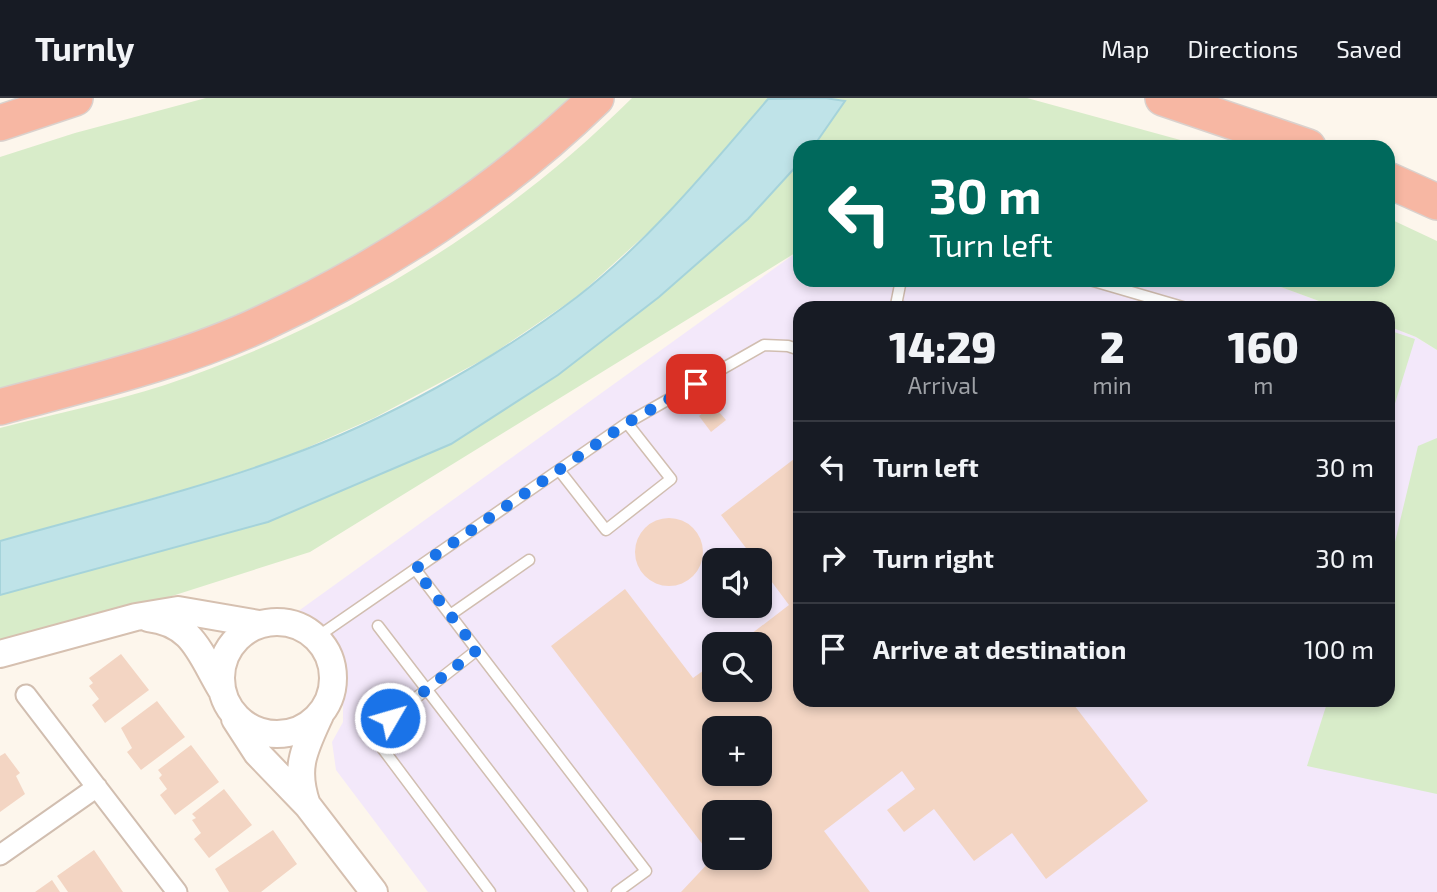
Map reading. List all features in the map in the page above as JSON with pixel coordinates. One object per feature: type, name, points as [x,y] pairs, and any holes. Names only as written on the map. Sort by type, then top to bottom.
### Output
[{"type":"highway","points":[[0,122],[75,98]]},
{"type":"highway","points":[[1163,98],[1287,140]]},
{"type":"highway","points":[[0,407],[144,368],[261,324],[370,269],[483,194],[586,108]]},
{"type":"highway","points":[[1395,183],[1437,202]]},
{"type":"street","points":[[0,654],[136,617],[178,610],[259,624]]},
{"type":"street","points":[[136,617],[169,621],[188,633],[257,753],[308,806],[374,892]]},
{"type":"street","points":[[308,806],[300,784],[302,755],[331,693],[333,669],[328,654],[317,637],[292,623],[275,621],[244,631],[228,650],[220,673],[225,699],[241,722],[256,731],[273,735],[291,733],[307,726],[320,714]]},
{"type":"street","points":[[26,695],[177,892]]},
{"type":"street","points":[[0,855],[97,787]]},
{"type":"lane","points":[[1114,287],[1162,301]]},
{"type":"lane","points":[[317,637],[627,423],[764,345],[793,347]]},
{"type":"lane","points":[[559,470],[606,530],[671,479],[627,423]]},
{"type":"lane","points":[[450,615],[529,560]]},
{"type":"lane","points":[[415,569],[646,871],[617,892]]},
{"type":"lane","points":[[378,626],[582,892]]},
{"type":"lane","points":[[477,650],[371,733],[490,892]]},
{"type":"shaded area","points":[[793,255],[793,287],[1281,287],[1319,301],[793,301],[793,707],[1395,707],[1395,329],[1416,337],[1437,350],[1437,892],[428,892],[336,770],[332,742],[343,722],[343,673],[330,633],[297,612]]},
{"type":"green space","points":[[206,98],[569,98],[467,184],[412,222],[294,288],[171,341],[108,363],[0,389],[0,157],[75,133]]},
{"type":"green space","points":[[632,98],[769,98],[698,184],[655,226],[578,296],[488,357],[374,418],[286,457],[197,486],[0,541],[0,428],[165,385],[293,334],[355,303],[473,230],[582,145]]},
{"type":"green space","points":[[825,98],[1027,98],[1180,140],[818,140],[844,100]]},
{"type":"green space","points":[[793,170],[793,254],[310,552],[150,603],[0,639],[0,595],[268,522],[451,444],[558,375],[748,219]]},
{"type":"green space","points":[[1395,221],[1437,241],[1437,350],[1416,337],[1395,329],[1395,301],[1319,301],[1281,287],[1395,287]]},
{"type":"green space","points":[[1395,332],[1415,339],[1395,403]]},
{"type":"green space","points":[[1437,438],[1437,794],[1307,766],[1326,707],[1395,707],[1395,542],[1418,446]]},
{"type":"water","points":[[825,98],[845,101],[818,140],[793,140],[793,170],[748,219],[659,297],[558,375],[451,444],[268,522],[0,595],[0,541],[179,491],[322,443],[437,388],[510,344],[577,297],[629,252],[677,203],[768,99]]},
{"type":"building","points":[[713,405],[726,420],[711,432],[699,416]]},
{"type":"building","points":[[793,460],[793,707],[1076,707],[1148,801],[1046,879],[1012,833],[974,861],[934,809],[904,832],[887,810],[915,789],[902,771],[824,831],[870,892],[681,892],[702,870],[772,870],[772,800],[702,800],[702,844],[551,646],[625,589],[693,678],[702,672],[702,702],[772,702],[772,632],[754,632],[789,605],[772,582],[772,548],[746,548],[721,515]]},
{"type":"building","points":[[662,519],[676,519],[688,524],[697,533],[702,545],[702,559],[697,571],[688,580],[676,585],[662,585],[650,580],[641,571],[636,559],[636,545],[641,533],[650,524]]},
{"type":"building","points":[[121,654],[149,690],[105,723],[92,705],[99,699],[89,686],[93,683],[89,678]]},
{"type":"building","points":[[157,701],[185,737],[141,770],[127,752],[132,748],[121,728]]},
{"type":"building","points":[[191,745],[219,782],[175,815],[160,795],[167,789],[159,778],[162,775],[158,770]]},
{"type":"building","points":[[5,753],[20,773],[16,776],[25,794],[0,812],[0,756]]},
{"type":"building","points":[[224,789],[252,825],[209,858],[194,839],[201,833],[192,820],[196,818],[192,814]]},
{"type":"building","points":[[273,830],[297,864],[261,892],[229,892],[215,869]]},
{"type":"building","points":[[94,850],[123,892],[68,892],[57,876]]},
{"type":"building","points":[[52,880],[60,892],[35,892]]},
{"type":"route","points":[[390,718],[477,650],[415,569],[627,423],[696,384]]}]
